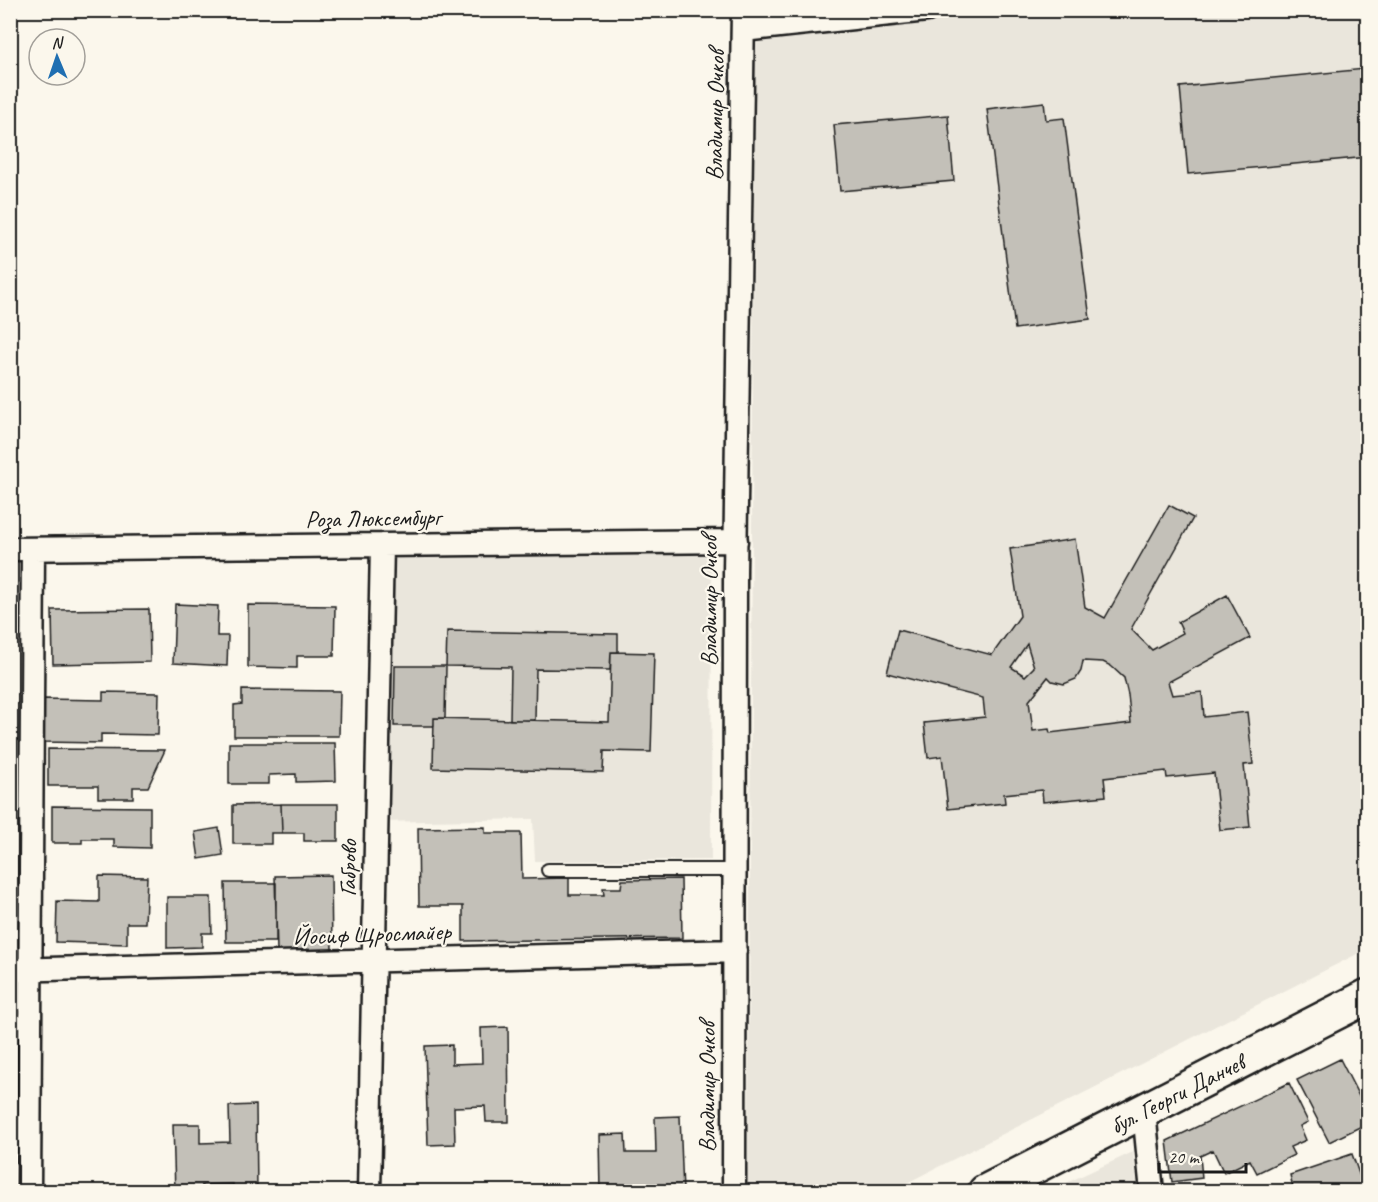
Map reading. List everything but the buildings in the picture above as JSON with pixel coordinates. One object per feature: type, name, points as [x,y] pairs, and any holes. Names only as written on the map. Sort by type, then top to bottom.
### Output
[{"type":"main road","name":"бул. Георги Данчев","points":[[986,1191],[1368,996]]},
{"type":"street","points":[[743,20],[927,10]]},
{"type":"street","name":"Владимир Очков","points":[[734,1191],[736,541],[743,20]]},
{"type":"street","name":"Роза Люксембург","points":[[10,549],[736,541]]},
{"type":"street","name":"Габрово","points":[[369,1191],[382,545]]},
{"type":"street","points":[[29,1191],[21,970],[33,549]]},
{"type":"street","name":"Йосиф Щросмайер","points":[[21,970],[735,951]]},
{"type":"street","points":[[1144,1111],[1152,1191]]},
{"type":"lane","points":[[548,870],[735,870]]},
{"type":"shaded area","points":[[1046,10],[1367,11],[1367,949],[891,1191],[748,1192],[755,39]]},
{"type":"shaded area","points":[[712,541],[711,860],[535,861],[533,819],[376,822],[382,545]]},
{"type":"shaded area","points":[[1133,1152],[1138,1191],[1049,1191]]}]
